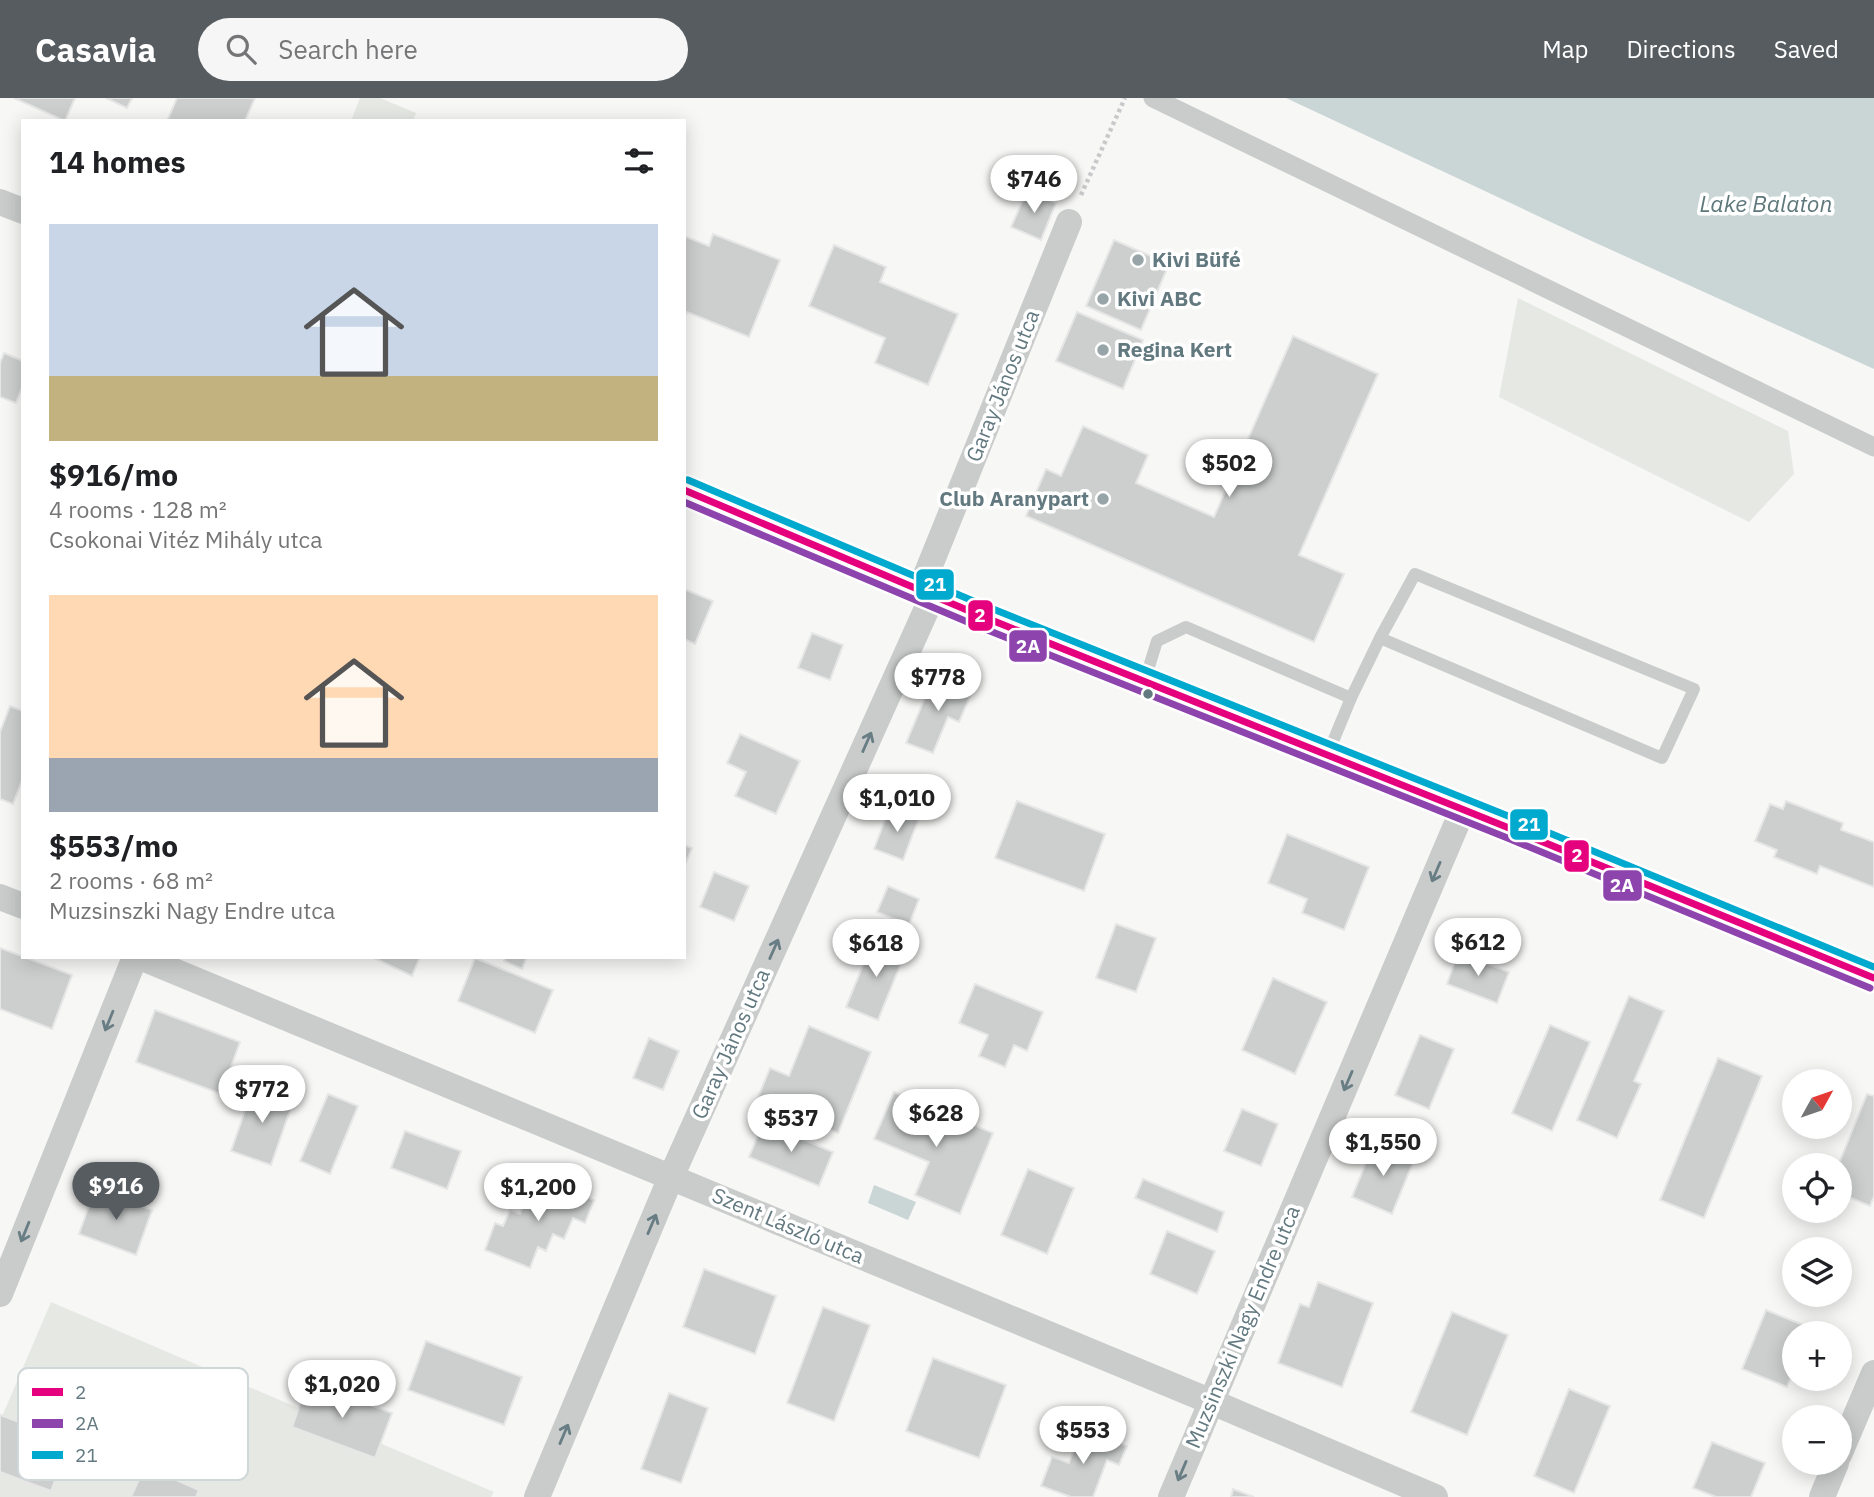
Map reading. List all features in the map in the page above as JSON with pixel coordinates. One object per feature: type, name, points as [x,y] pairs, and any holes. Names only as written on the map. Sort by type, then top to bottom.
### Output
[{"type":"street","points":[[1153,98],[1874,447]]},
{"type":"street","points":[[0,202],[21,210]]},
{"type":"street","name":"Garay János utca","points":[[537,1497],[671,1177],[927,592],[1069,222]]},
{"type":"street","points":[[686,491],[799,541],[1144,683],[1463,809],[1874,978]]},
{"type":"street","name":"Muzsinszki Nagy Endre utca","points":[[1171,1497],[1463,809]]},
{"type":"street","points":[[0,897],[21,905]]},
{"type":"street","points":[[0,1294],[134,959]]},
{"type":"street","name":"Szent László utca","points":[[145,959],[1435,1497]]},
{"type":"street","points":[[1852,1425],[1874,1373]]},
{"type":"street","points":[[1822,1497],[1831,1475]]},
{"type":"lane","points":[[1327,755],[1380,638],[1415,575],[1695,689],[1662,758],[1380,638]]},
{"type":"lane","points":[[1144,683],[1157,641],[1186,627],[1351,698]]},
{"type":"path","points":[[1069,222],[1125,98]]},
{"type":"shaded area","points":[[360,98],[380,98],[416,113],[414,119],[352,119]]},
{"type":"shaded area","points":[[1518,298],[1788,431],[1794,474],[1749,522],[1499,397]]},
{"type":"shaded area","points":[[51,1302],[205,1368],[23,1368]]},
{"type":"shaded area","points":[[18,1379],[18,1480],[248,1480],[248,1386],[494,1492],[491,1497],[0,1497],[0,1421]]},
{"type":"water","name":"Lake Balaton","points":[[1286,98],[1874,98],[1874,369],[1585,238]]},
{"type":"water","points":[[874,1185],[916,1202],[908,1220],[868,1203]]},
{"type":"building","points":[[14,98],[75,98],[66,119]]},
{"type":"building","points":[[106,98],[132,98],[127,108]]},
{"type":"building","points":[[177,98],[255,98],[246,119],[168,119]]},
{"type":"building","points":[[1027,191],[1056,203],[1041,240],[1011,227]]},
{"type":"building","points":[[713,234],[780,260],[749,337],[687,312],[686,314],[686,237],[709,246]]},
{"type":"building","points":[[1114,240],[1169,264],[1141,330],[1086,306]]},
{"type":"building","points":[[834,245],[886,267],[880,282],[958,314],[928,385],[875,363],[885,338],[809,306]]},
{"type":"building","points":[[1077,312],[1143,340],[1123,389],[1056,361]]},
{"type":"building","name":"Club Aranypart","points":[[1293,336],[1378,374],[1299,555],[1344,574],[1314,642],[1026,516],[1046,469],[1061,476],[1083,426],[1148,455],[1136,483],[1214,517]]},
{"type":"building","points":[[4,353],[21,360],[21,391],[16,403],[0,397],[0,363]]},
{"type":"building","points":[[686,590],[713,601],[695,644],[686,640]]},
{"type":"building","points":[[812,633],[843,645],[830,680],[798,668]]},
{"type":"building","points":[[934,676],[972,692],[959,722],[948,717],[933,753],[906,743]]},
{"type":"building","points":[[10,706],[21,710],[21,783],[13,804],[0,799],[0,732]]},
{"type":"building","points":[[740,734],[800,761],[776,814],[735,796],[746,772],[727,763]]},
{"type":"building","points":[[1017,801],[1105,834],[1084,891],[995,858]]},
{"type":"building","points":[[1786,801],[1843,823],[1841,830],[1874,842],[1874,887],[1820,866],[1817,874],[1774,857],[1777,850],[1755,841],[1770,804],[1783,809]]},
{"type":"building","points":[[890,807],[919,818],[903,860],[874,849]]},
{"type":"building","points":[[1287,834],[1369,867],[1344,930],[1302,913],[1307,899],[1268,883]]},
{"type":"building","points":[[686,846],[692,848],[686,862]]},
{"type":"building","points":[[714,872],[749,886],[734,921],[700,907]]},
{"type":"building","points":[[888,886],[919,899],[909,925],[877,912]]},
{"type":"building","points":[[1116,924],[1156,938],[1136,992],[1096,978]]},
{"type":"building","points":[[874,938],[906,951],[878,1020],[846,1007]]},
{"type":"building","points":[[0,948],[21,956],[21,959],[29,959],[72,975],[52,1029],[0,1009]]},
{"type":"building","points":[[1458,953],[1509,972],[1497,1003],[1447,984]]},
{"type":"building","points":[[376,959],[419,959],[412,976]]},
{"type":"building","points":[[475,959],[553,990],[535,1033],[458,1001]]},
{"type":"building","points":[[505,959],[526,959],[522,969],[504,961]]},
{"type":"building","points":[[1273,978],[1327,1002],[1295,1074],[1242,1050]]},
{"type":"building","points":[[975,984],[1043,1012],[1027,1051],[1014,1045],[1005,1067],[979,1056],[988,1035],[959,1023]]},
{"type":"building","points":[[1629,996],[1664,1011],[1634,1081],[1641,1084],[1617,1138],[1577,1120]]},
{"type":"building","points":[[155,1010],[240,1042],[221,1094],[136,1062]]},
{"type":"building","points":[[1550,1025],[1590,1042],[1552,1131],[1512,1113]]},
{"type":"building","points":[[809,1026],[871,1052],[838,1133],[757,1100],[770,1068],[789,1076]]},
{"type":"building","points":[[1420,1035],[1454,1049],[1429,1109],[1395,1095]]},
{"type":"building","points":[[649,1038],[679,1051],[663,1090],[633,1078]]},
{"type":"building","points":[[1718,1058],[1762,1076],[1704,1218],[1660,1200]]},
{"type":"building","points":[[254,1085],[294,1099],[271,1165],[231,1151]]},
{"type":"building","points":[[894,1092],[993,1133],[960,1214],[915,1195],[929,1162],[874,1139]]},
{"type":"building","points":[[328,1094],[358,1106],[330,1174],[300,1161]]},
{"type":"building","points":[[1867,1094],[1874,1096],[1874,1196],[1870,1206],[1852,1198],[1852,1153],[1843,1153],[1849,1139],[1852,1139],[1852,1131]]},
{"type":"building","points":[[1242,1109],[1278,1124],[1261,1166],[1224,1151]]},
{"type":"building","points":[[763,1123],[833,1152],[819,1186],[749,1157]]},
{"type":"building","points":[[405,1131],[461,1151],[447,1189],[391,1168]]},
{"type":"building","points":[[1374,1143],[1414,1160],[1392,1214],[1352,1197]]},
{"type":"building","points":[[1028,1169],[1074,1188],[1047,1254],[1001,1235]]},
{"type":"building","points":[[542,1179],[594,1200],[585,1223],[573,1218],[564,1239],[553,1234],[546,1251],[538,1247],[530,1268],[485,1250],[495,1223],[503,1226],[510,1210],[520,1214],[527,1196],[534,1199]]},
{"type":"building","points":[[1143,1179],[1224,1212],[1217,1232],[1135,1198]]},
{"type":"building","points":[[95,1189],[152,1210],[136,1255],[79,1234]]},
{"type":"building","points":[[1167,1231],[1215,1251],[1197,1294],[1150,1274]]},
{"type":"building","points":[[704,1269],[776,1296],[755,1354],[683,1327]]},
{"type":"building","points":[[1318,1282],[1373,1303],[1342,1387],[1278,1363],[1300,1304],[1309,1307]]},
{"type":"building","points":[[823,1307],[870,1325],[834,1421],[787,1403]]},
{"type":"building","points":[[1766,1310],[1794,1321],[1782,1321],[1782,1385],[1742,1369]]},
{"type":"building","points":[[1452,1312],[1508,1335],[1467,1435],[1411,1412]]},
{"type":"building","points":[[426,1341],[522,1377],[504,1425],[408,1390]]},
{"type":"building","points":[[933,1358],[1006,1385],[979,1458],[906,1431]]},
{"type":"building","points":[[308,1382],[392,1413],[375,1458],[292,1427]]},
{"type":"building","points":[[1569,1389],[1610,1406],[1574,1493],[1534,1476]]},
{"type":"building","points":[[669,1393],[708,1408],[681,1483],[641,1469]]},
{"type":"building","points":[[0,1415],[18,1422],[18,1479],[0,1472]]},
{"type":"building","points":[[1082,1429],[1127,1446],[1119,1465],[1107,1460],[1093,1497],[1071,1497],[1041,1486],[1052,1457],[1069,1463]]},
{"type":"building","points":[[1712,1442],[1765,1463],[1751,1497],[1716,1497],[1693,1488]]},
{"type":"building","points":[[21,1480],[55,1480],[51,1491]]},
{"type":"building","points":[[139,1480],[176,1480],[199,1490],[196,1497],[131,1497]]},
{"type":"building","points":[[1233,1489],[1254,1497],[1231,1497]]},
{"type":"transit line","name":"21","points":[[688,480],[978,603],[1518,820],[1874,967]]},
{"type":"transit line","name":"2","points":[[686,491],[974,613],[1874,978]]},
{"type":"transit line","name":"2A","points":[[686,503],[970,623],[1510,839],[1870,988]]},
{"type":"place","name":"Kivi Büfé","points":[[1138,260]]},
{"type":"place","name":"Kivi ABC","points":[[1103,299]]},
{"type":"place","name":"Regina Kert","points":[[1103,350]]},
{"type":"place","name":"Club Aranypart","points":[[1103,499]]}]
